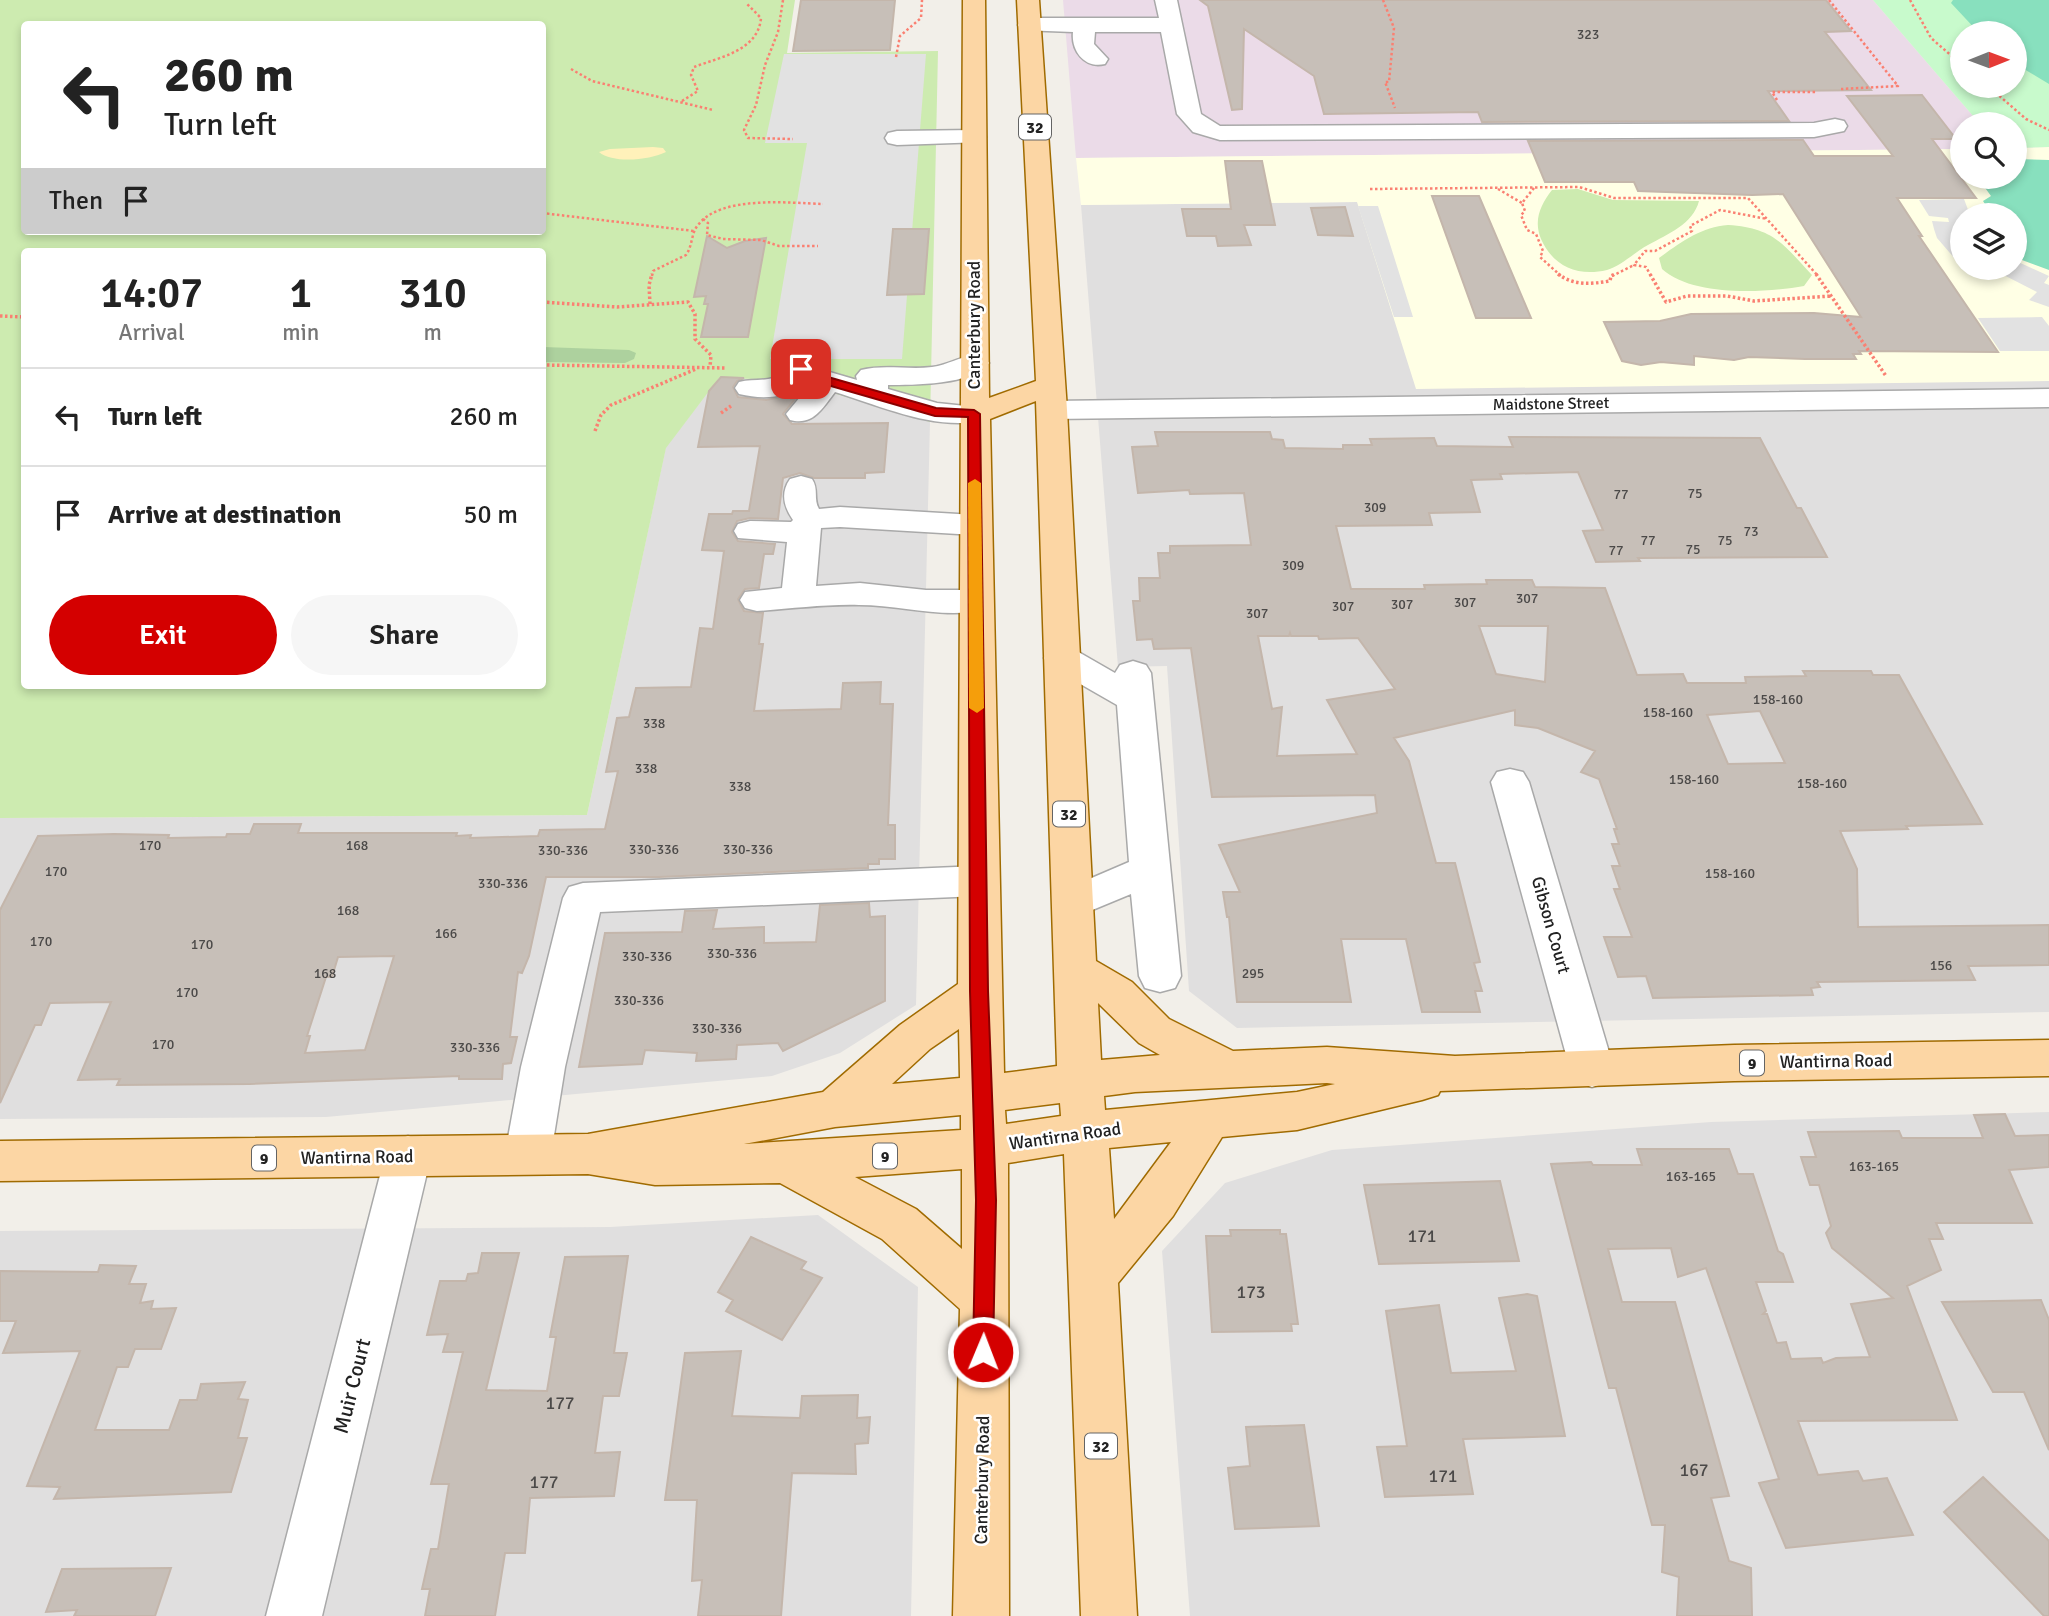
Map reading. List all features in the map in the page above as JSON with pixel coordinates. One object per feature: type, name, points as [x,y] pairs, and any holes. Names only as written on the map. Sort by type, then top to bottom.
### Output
[{"type":"main road","points":[[973,5],[1028,11]]},
{"type":"main road","name":"Canterbury Road","points":[[973,5],[979,991],[985,1147],[981,1616]]},
{"type":"main road","name":"32","points":[[1028,11],[1051,398],[1080,1082],[1086,1131],[1094,1275],[1109,1616]]},
{"type":"main road","points":[[974,414],[1051,398]]},
{"type":"main road","points":[[1076,970],[1117,995],[1154,1031],[1227,1069]]},
{"type":"main road","points":[[835,1108],[915,1037],[979,991]]},
{"type":"main road","name":"Wantirna Road","points":[[588,1154],[835,1108],[981,1095],[1135,1074],[1327,1065],[1455,1074],[1761,1063],[2049,1058]]},
{"type":"main road","name":"Wantirna Road","points":[[0,1161],[588,1154],[655,1165],[785,1163],[985,1147],[1086,1131],[1297,1111],[1455,1074]]},
{"type":"main road","points":[[1094,1275],[1123,1245],[1194,1146],[1209,1119]]},
{"type":"main road","points":[[785,1163],[899,1224],[984,1299]]},
{"type":"street","points":[[1166,0],[1189,114],[1194,123],[1220,133],[1814,130],[1835,125]]},
{"type":"street","points":[[1028,11],[1084,25],[1170,24]]},
{"type":"street","points":[[1084,25],[1083,46],[1097,59]]},
{"type":"street","points":[[897,138],[974,137]]},
{"type":"street","points":[[880,396],[872,384],[872,376],[935,376],[974,363]]},
{"type":"street","points":[[750,388],[807,389],[880,396],[935,412],[974,414]]},
{"type":"street","name":"Maidstone Street","points":[[1051,398],[2049,398]]},
{"type":"street","points":[[798,598],[809,524],[799,507],[801,486]]},
{"type":"street","points":[[750,531],[796,532],[809,524],[839,517],[975,525]]},
{"type":"street","points":[[860,594],[934,601],[976,609],[761,609],[798,598],[860,594]]},
{"type":"street","points":[[1062,658],[1134,687],[1160,975]]},
{"type":"street","name":"Gibson Court","points":[[1510,782],[1592,1069]]},
{"type":"street","points":[[1073,903],[1149,870]]},
{"type":"street","points":[[528,1154],[543,1067],[583,898],[979,881]]},
{"type":"street","name":"Muir Court","points":[[294,1616],[408,1156]]},
{"type":"path","points":[[783,0],[778,32],[765,65],[756,105],[744,130],[748,138],[793,139]]},
{"type":"path","points":[[896,57],[900,36],[921,18],[922,0]]},
{"type":"path","points":[[1383,0],[1394,29],[1389,82]]},
{"type":"path","points":[[1829,0],[1898,86],[1841,89]]},
{"type":"path","points":[[1910,0],[1931,38],[1950,55]]},
{"type":"path","points":[[682,101],[698,91],[691,75],[694,67],[736,51],[758,33],[762,25],[761,18],[746,3]]},
{"type":"path","points":[[570,69],[592,81],[713,110]]},
{"type":"path","points":[[1777,100],[1772,92],[1816,92]]},
{"type":"path","points":[[2002,98],[2026,119],[2049,130]]},
{"type":"path","points":[[1370,189],[1578,187],[1614,198],[1748,198],[1833,296],[1892,385]]},
{"type":"path","points":[[1497,188],[1522,203],[1525,211],[1521,215],[1527,230],[1536,234],[1543,251],[1539,255],[1542,260],[1548,263],[1559,278],[1588,286],[1611,281],[1611,276],[1633,265],[1645,251],[1656,251],[1692,230],[1690,226],[1720,210],[1767,219]]},
{"type":"path","points":[[1522,203],[1535,188]]},
{"type":"path","points":[[1720,210],[1722,198]]},
{"type":"path","points":[[650,304],[652,273],[687,253],[694,231],[703,219],[718,212],[755,204],[823,204]]},
{"type":"path","points":[[546,214],[694,231]]},
{"type":"path","points":[[703,219],[708,223],[707,234],[714,238],[755,239],[779,246],[818,246]]},
{"type":"path","points":[[1633,265],[1646,267],[1666,302],[1687,296],[1727,296],[1754,301],[1833,296]]},
{"type":"path","points":[[546,302],[596,307],[681,301],[693,306],[697,323],[695,340],[711,355],[710,367]]},
{"type":"path","points":[[0,316],[21,317]]},
{"type":"path","points":[[546,365],[726,368]]},
{"type":"path","points":[[594,431],[601,415],[611,405],[700,367]]},
{"type":"shaded area","points":[[1063,0],[1873,0],[1950,89],[1950,98],[1958,98],[1970,112],[1950,112],[1950,149],[1076,158]]},
{"type":"shaded area","points":[[784,54],[926,54],[902,359],[770,359],[807,143],[765,143]]},
{"type":"shaded area","points":[[2049,147],[2049,381],[1416,389],[1357,202],[1081,205],[1076,158],[1950,149],[1950,189],[2027,189],[2027,148]]},
{"type":"shaded area","points":[[1964,199],[1966,203],[1950,203],[1950,253],[1937,238],[1932,221],[1949,222],[1948,218],[1929,216],[1919,200]]},
{"type":"shaded area","points":[[1357,202],[2049,381],[2049,1012],[1237,1028],[1189,991],[1167,666],[1118,667],[1081,205]]},
{"type":"shaded area","points":[[1358,206],[1378,206],[1413,317],[1394,317]]},
{"type":"shaded area","points":[[2027,266],[2049,276],[2044,283],[2049,285],[2049,307],[2029,300],[2037,292],[2014,280],[2027,280]]},
{"type":"shaded area","points":[[2042,317],[2049,326],[2049,351],[2000,351],[1978,318]]},
{"type":"shaded area","points":[[719,378],[789,380],[930,422],[916,1005],[840,1053],[772,1076],[326,1117],[0,1119],[0,818],[587,815],[666,447]]},
{"type":"shaded area","points":[[2049,1112],[2049,1616],[1190,1616],[1162,1251],[1225,1183],[1332,1150],[1711,1122]]},
{"type":"shaded area","points":[[818,1215],[918,1287],[911,1616],[0,1616],[0,1231],[610,1227]]},
{"type":"green space","points":[[0,0],[795,0],[787,53],[938,51],[930,422],[789,380],[719,378],[666,448],[587,815],[0,818]]},
{"type":"green space","points":[[1873,0],[2049,0],[2049,147],[2027,148],[2027,112],[1970,112],[1958,98],[2027,98],[2027,21],[1950,21],[1950,89]]},
{"type":"green space","points":[[1953,0],[2049,0],[2049,84],[2027,71],[2027,21],[1968,21],[1951,3]]},
{"type":"green space","points":[[2027,159],[2049,160],[2049,270],[2027,262],[2027,203],[1984,203],[1983,201],[1991,196],[1986,189],[2027,189]]},
{"type":"green space","points":[[1578,189],[1613,200],[1699,201],[1686,222],[1671,232],[1612,268],[1586,272],[1559,263],[1541,239],[1538,225],[1542,207],[1552,190]]},
{"type":"green space","points":[[1728,225],[1767,234],[1785,246],[1812,275],[1804,286],[1730,291],[1692,284],[1675,278],[1662,269],[1659,258],[1675,246],[1700,232]]},
{"type":"green space","points":[[546,347],[629,350],[636,353],[634,359],[625,363],[546,362]]},
{"type":"sand","points":[[663,148],[666,152],[632,160],[613,158],[599,152],[610,149]]},
{"type":"building","points":[[801,0],[895,0],[890,50],[793,51]]},
{"type":"building","points":[[1200,0],[1826,0],[1851,31],[1825,32],[1871,90],[1768,91],[1789,121],[1482,122],[1478,112],[1324,114],[1314,76],[1244,29],[1242,109],[1232,110],[1208,6]]},
{"type":"building","points":[[1922,95],[1950,131],[1950,139],[1932,139],[1950,163],[1950,189],[1969,189],[1976,198],[1897,198],[1922,236],[1919,236],[1998,352],[1859,351],[1861,354],[1853,354],[1856,359],[1749,357],[1734,360],[1694,356],[1694,365],[1661,362],[1641,365],[1622,361],[1604,322],[1660,321],[1691,314],[1814,313],[1861,317],[1783,194],[1638,191],[1634,182],[1545,182],[1528,141],[1803,140],[1814,156],[1893,156],[1847,96]]},
{"type":"building","points":[[1225,161],[1262,161],[1275,225],[1244,225],[1251,245],[1218,246],[1216,236],[1187,236],[1182,209],[1231,209]]},
{"type":"building","points":[[1432,196],[1479,196],[1531,318],[1476,318]]},
{"type":"building","points":[[1345,207],[1353,236],[1318,235],[1311,208]]},
{"type":"building","points":[[893,229],[929,229],[924,294],[887,295]]},
{"type":"building","points":[[707,236],[727,248],[745,241],[766,238],[748,337],[701,337],[708,304],[704,304],[706,296],[694,297]]},
{"type":"building","points":[[721,377],[744,378],[737,381],[733,387],[738,397],[766,400],[791,395],[791,399],[795,399],[783,414],[792,424],[888,423],[884,472],[865,473],[865,478],[814,478],[800,473],[783,478],[778,519],[750,518],[737,521],[732,532],[738,541],[775,544],[773,554],[764,554],[759,588],[745,589],[738,599],[744,611],[763,613],[759,644],[763,644],[754,711],[841,709],[843,683],[881,682],[880,704],[893,704],[888,825],[895,825],[895,859],[879,859],[879,864],[868,864],[868,868],[659,877],[546,877],[529,956],[522,973],[518,972],[510,1037],[517,1037],[511,1063],[503,1064],[502,1079],[459,1079],[459,1076],[250,1084],[117,1085],[120,1079],[78,1080],[111,1002],[50,1003],[41,1025],[35,1025],[0,1103],[0,910],[38,836],[114,834],[169,835],[168,838],[226,837],[227,834],[250,834],[254,824],[301,824],[298,833],[457,833],[456,836],[471,835],[470,838],[538,836],[540,830],[605,829],[618,771],[606,772],[617,718],[629,717],[636,688],[691,687],[700,628],[713,629],[724,551],[702,550],[709,514],[749,511],[760,446],[698,447],[709,391]],"holes":[[[394,956],[365,1050],[305,1053],[310,1036],[307,1036],[326,977],[332,977],[338,957]]]},
{"type":"building","points":[[1155,432],[1270,432],[1272,439],[1283,440],[1285,448],[1343,449],[1343,445],[1372,445],[1370,439],[1434,438],[1437,446],[1513,447],[1509,437],[1760,438],[1797,508],[1801,508],[1827,557],[1638,558],[1640,561],[1596,562],[1583,531],[1603,530],[1578,472],[1500,474],[1502,479],[1471,480],[1480,512],[1429,513],[1432,525],[1336,526],[1351,589],[1425,589],[1424,585],[1487,584],[1486,580],[1532,580],[1535,587],[1605,588],[1637,675],[1683,674],[1687,683],[1746,683],[1745,677],[1806,676],[1803,671],[1871,671],[1873,675],[1899,675],[1982,824],[1840,831],[1857,869],[1858,927],[2049,925],[2049,965],[1968,966],[1975,980],[1817,982],[1820,987],[1811,988],[1813,995],[1653,998],[1646,976],[1618,977],[1604,937],[1632,937],[1614,889],[1620,889],[1612,866],[1620,866],[1612,844],[1619,844],[1614,829],[1617,829],[1599,779],[1581,772],[1595,751],[1538,728],[1515,725],[1515,710],[1394,738],[1409,761],[1436,863],[1455,863],[1480,962],[1474,963],[1482,991],[1475,991],[1480,1012],[1422,1012],[1406,939],[1341,939],[1351,1002],[1237,1002],[1229,917],[1223,892],[1240,892],[1219,845],[1377,813],[1375,795],[1212,797],[1191,648],[1154,649],[1152,639],[1137,640],[1133,601],[1140,601],[1139,578],[1160,578],[1158,553],[1170,553],[1170,546],[1251,545],[1244,493],[1190,494],[1189,490],[1138,493],[1132,447],[1158,446]],"holes":[[[1479,626],[1548,626],[1545,682],[1496,674]],[[1290,633],[1291,636],[1318,636],[1319,639],[1358,638],[1395,689],[1327,700],[1357,754],[1277,756],[1282,707],[1272,709],[1258,636],[1289,636]],[[1760,711],[1785,763],[1728,764],[1707,715]]]},
{"type":"building","points":[[869,903],[870,917],[885,916],[885,1001],[783,1051],[778,1043],[737,1045],[736,1059],[696,1061],[697,1053],[645,1050],[642,1064],[579,1067],[605,933],[682,932],[685,911],[717,910],[713,929],[764,927],[764,943],[816,942],[820,905]]},
{"type":"building","points":[[2005,1114],[2015,1136],[2049,1135],[2049,1167],[2009,1170],[2032,1223],[1936,1223],[1943,1239],[1929,1239],[1941,1270],[1907,1286],[1957,1420],[1798,1421],[1818,1475],[1858,1471],[1863,1481],[1887,1478],[1913,1535],[1786,1548],[1759,1483],[1779,1479],[1706,1268],[1678,1277],[1671,1248],[1608,1249],[1622,1302],[1675,1302],[1729,1496],[1711,1498],[1729,1561],[1751,1568],[1752,1616],[1677,1616],[1679,1577],[1662,1572],[1665,1525],[1652,1525],[1616,1388],[1609,1388],[1551,1164],[1591,1162],[1593,1165],[1642,1165],[1637,1149],[1729,1149],[1738,1174],[1753,1174],[1778,1251],[1783,1254],[1793,1282],[1756,1282],[1766,1311],[1763,1314],[1767,1314],[1777,1343],[1786,1342],[1791,1359],[1821,1358],[1823,1363],[1836,1358],[1870,1357],[1851,1304],[1893,1298],[1832,1248],[1826,1233],[1831,1226],[1819,1185],[1810,1185],[1801,1157],[1816,1157],[1808,1132],[1899,1131],[1902,1138],[1983,1138],[1974,1115]]},
{"type":"building","points":[[1500,1181],[1519,1261],[1379,1264],[1364,1185]]},
{"type":"building","points":[[1230,1230],[1280,1230],[1280,1234],[1286,1234],[1298,1324],[1291,1324],[1292,1331],[1212,1332],[1206,1236],[1231,1236]]},
{"type":"building","points":[[751,1237],[806,1262],[801,1269],[822,1278],[782,1340],[726,1311],[733,1300],[718,1292]]},
{"type":"building","points":[[482,1253],[519,1253],[486,1390],[547,1391],[556,1337],[550,1337],[565,1257],[628,1256],[614,1353],[627,1353],[619,1396],[603,1396],[595,1453],[620,1452],[614,1496],[530,1498],[525,1553],[505,1553],[495,1616],[425,1616],[430,1589],[422,1589],[431,1549],[438,1549],[449,1484],[431,1484],[463,1352],[443,1352],[448,1334],[427,1335],[440,1281],[466,1281],[468,1274],[478,1273]]},
{"type":"building","points":[[100,1265],[136,1266],[129,1284],[146,1284],[140,1303],[153,1301],[151,1309],[176,1308],[161,1349],[135,1349],[128,1367],[117,1367],[95,1430],[169,1430],[180,1400],[197,1400],[201,1384],[245,1382],[238,1399],[248,1400],[238,1438],[247,1438],[231,1492],[54,1499],[60,1487],[27,1486],[80,1351],[3,1353],[16,1321],[0,1321],[0,1271],[98,1272]]},
{"type":"building","points":[[1527,1294],[1537,1296],[1565,1436],[1463,1439],[1473,1494],[1385,1497],[1377,1447],[1407,1446],[1386,1311],[1439,1305],[1451,1373],[1516,1371],[1499,1298]]},
{"type":"building","points":[[2041,1300],[2049,1320],[2049,1450],[2024,1392],[1993,1392],[1942,1302]]},
{"type":"building","points":[[741,1351],[732,1416],[800,1418],[802,1396],[858,1395],[857,1418],[870,1417],[868,1443],[855,1444],[856,1474],[792,1473],[781,1616],[698,1616],[702,1580],[692,1581],[697,1500],[665,1500],[685,1353]]},
{"type":"building","points":[[1304,1425],[1319,1526],[1235,1529],[1228,1468],[1250,1466],[1246,1427]]},
{"type":"building","points":[[1983,1477],[2049,1541],[2049,1616],[2044,1616],[1944,1512]]},
{"type":"building","points":[[171,1568],[155,1616],[74,1616],[77,1610],[46,1612],[62,1569]]},
{"type":"slow traffic","points":[[975,483],[977,708]]},
{"type":"route","points":[[801,369],[800,373],[935,412],[974,414],[979,991],[986,1200],[983,1352]]}]
